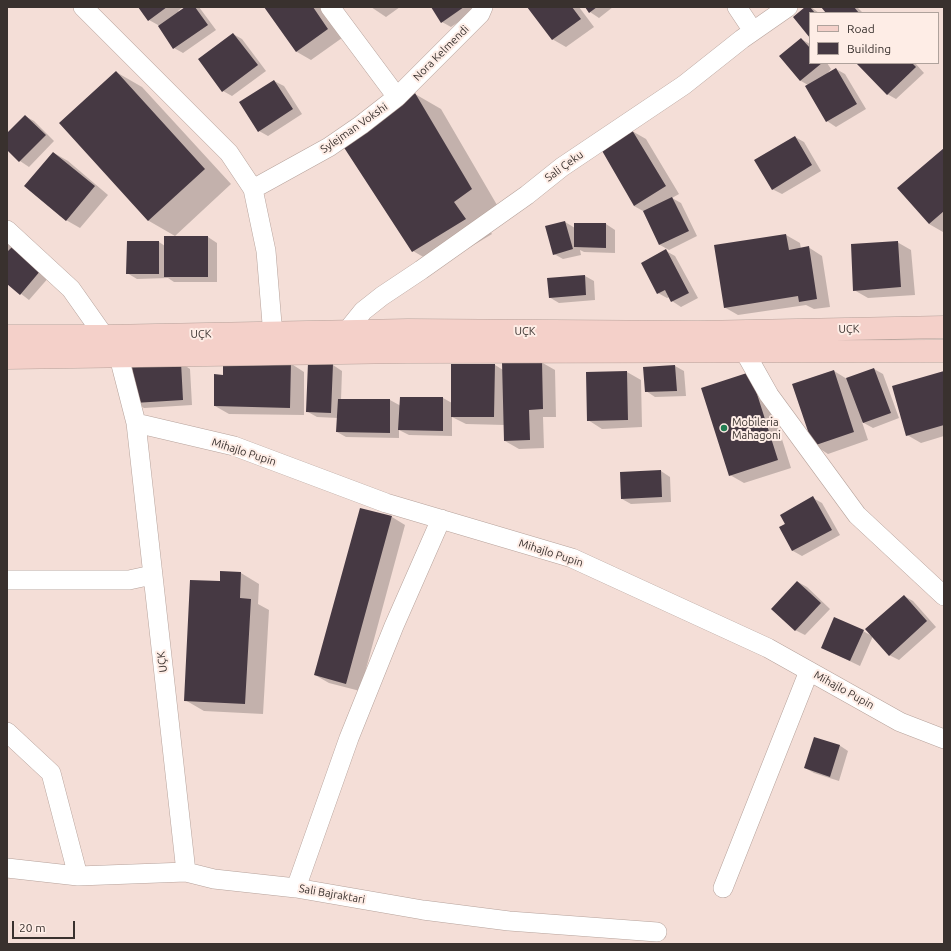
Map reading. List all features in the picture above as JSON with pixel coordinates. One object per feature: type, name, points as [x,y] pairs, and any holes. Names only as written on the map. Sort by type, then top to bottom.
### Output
[{"type":"main road","name":"UÇK","points":[[7,358],[119,357],[274,344],[346,332],[408,330],[733,331],[944,327]]},
{"type":"main road","name":"UÇK","points":[[7,336],[105,336],[274,344],[346,354],[407,352],[944,351]]},
{"type":"street","points":[[83,7],[229,152],[254,189],[266,251],[274,344]]},
{"type":"street","name":"Sylejman Vokshi","points":[[254,189],[329,147],[361,125],[397,97],[330,7]]},
{"type":"street","name":"Nora Kelmendi","points":[[397,97],[480,14],[483,7]]},
{"type":"street","points":[[737,7],[753,31]]},
{"type":"street","name":"Sali Çeku","points":[[346,332],[363,311],[382,296],[421,270],[562,167],[684,85],[753,31],[788,7]]},
{"type":"street","points":[[7,230],[71,289],[105,336]]},
{"type":"street","points":[[733,331],[769,395],[857,515],[944,596]]},
{"type":"street","points":[[346,332],[346,354]]},
{"type":"street","name":"UÇK","points":[[105,336],[119,357],[136,423],[186,872]]},
{"type":"street","name":"Mihajlo Pupin","points":[[136,423],[234,446],[386,503],[572,558],[768,648],[900,722],[944,739]]},
{"type":"street","points":[[296,888],[352,731],[394,626],[441,519]]},
{"type":"street","points":[[7,580],[129,580],[152,575]]},
{"type":"street","points":[[723,888],[809,671]]},
{"type":"street","points":[[7,732],[51,773],[78,876]]},
{"type":"street","name":"Sali Bajraktari","points":[[7,868],[78,876],[186,872],[214,879],[296,888],[423,910],[508,921],[657,932]]},
{"type":"building","points":[[138,7],[167,7],[148,21]]},
{"type":"building","points":[[185,7],[195,7],[208,25],[173,49],[158,26]]},
{"type":"building","points":[[264,7],[313,7],[328,29],[296,52]]},
{"type":"building","points":[[431,7],[464,7],[441,23]]},
{"type":"building","points":[[527,7],[572,7],[581,19],[552,40]]},
{"type":"building","points":[[585,7],[597,7],[589,13]]},
{"type":"building","points":[[805,7],[810,7],[814,12],[809,12],[809,37],[793,17]]},
{"type":"building","points":[[821,7],[854,7],[858,12],[825,12]]},
{"type":"building","points":[[233,33],[258,65],[222,92],[198,59]]},
{"type":"building","points":[[801,38],[809,47],[809,64],[821,64],[800,81],[779,56]]},
{"type":"building","points":[[857,64],[913,64],[916,67],[887,95]]},
{"type":"building","points":[[836,68],[857,104],[826,122],[805,86]]},
{"type":"building","points":[[116,71],[205,169],[148,221],[59,123]]},
{"type":"building","points":[[274,80],[293,109],[258,132],[239,102]]},
{"type":"building","points":[[415,93],[472,189],[454,202],[466,219],[412,252],[343,146]]},
{"type":"building","points":[[25,115],[46,135],[19,162],[7,150],[7,133]]},
{"type":"building","points":[[632,130],[666,186],[634,206],[601,149]]},
{"type":"building","points":[[795,136],[812,165],[772,190],[754,160]]},
{"type":"building","points":[[944,148],[944,211],[929,224],[897,188]]},
{"type":"building","points":[[53,152],[95,186],[66,221],[24,186]]},
{"type":"building","points":[[672,197],[689,231],[659,245],[643,211]]},
{"type":"building","points":[[565,221],[573,249],[553,255],[545,226]]},
{"type":"building","points":[[574,223],[606,223],[606,248],[574,247]]},
{"type":"building","points":[[786,234],[789,250],[809,246],[817,299],[799,302],[798,296],[724,308],[714,245]]},
{"type":"building","points":[[164,236],[208,236],[208,277],[164,277]]},
{"type":"building","points":[[127,241],[159,241],[159,274],[126,274]]},
{"type":"building","points":[[898,241],[901,287],[853,291],[851,244]]},
{"type":"building","points":[[13,246],[41,270],[20,295],[7,284],[7,252]]},
{"type":"building","points":[[666,249],[689,293],[671,302],[665,290],[657,294],[641,263]]},
{"type":"building","points":[[585,275],[586,295],[549,298],[547,278]]},
{"type":"building","points":[[223,361],[291,362],[290,408],[214,406],[214,374],[223,375]]},
{"type":"building","points":[[542,361],[543,409],[529,410],[530,440],[504,441],[502,362]]},
{"type":"building","points":[[181,362],[183,400],[134,403],[132,366]]},
{"type":"building","points":[[308,363],[333,364],[331,413],[306,412]]},
{"type":"building","points":[[451,364],[495,364],[494,417],[451,417]]},
{"type":"building","points":[[675,365],[677,391],[645,392],[643,367]]},
{"type":"building","points":[[874,368],[891,413],[863,423],[846,378]]},
{"type":"building","points":[[834,370],[854,432],[813,446],[792,384]]},
{"type":"building","points":[[627,371],[628,420],[587,421],[586,372]]},
{"type":"building","points":[[944,371],[944,425],[906,436],[892,386]]},
{"type":"building","points":[[750,372],[778,460],[729,476],[701,388]]},
{"type":"building","points":[[400,397],[443,397],[443,431],[398,430]]},
{"type":"building","points":[[338,399],[390,399],[390,433],[336,432]]},
{"type":"building","points":[[661,470],[662,497],[621,499],[620,472]]},
{"type":"building","points":[[813,496],[832,530],[792,551],[779,527],[785,524],[780,515]]},
{"type":"building","points":[[360,508],[392,516],[346,684],[314,675]]},
{"type":"building","points":[[220,571],[241,572],[240,598],[251,599],[245,704],[184,701],[190,580],[220,581]]},
{"type":"building","points":[[797,581],[821,603],[795,631],[771,609]]},
{"type":"building","points":[[904,595],[927,621],[889,656],[865,629]]},
{"type":"building","points":[[834,617],[864,630],[850,661],[821,648]]},
{"type":"building","points":[[814,737],[840,745],[830,777],[804,768]]},
{"type":"place","name":"Mobileria Mahagoni","points":[[724,428]]}]
